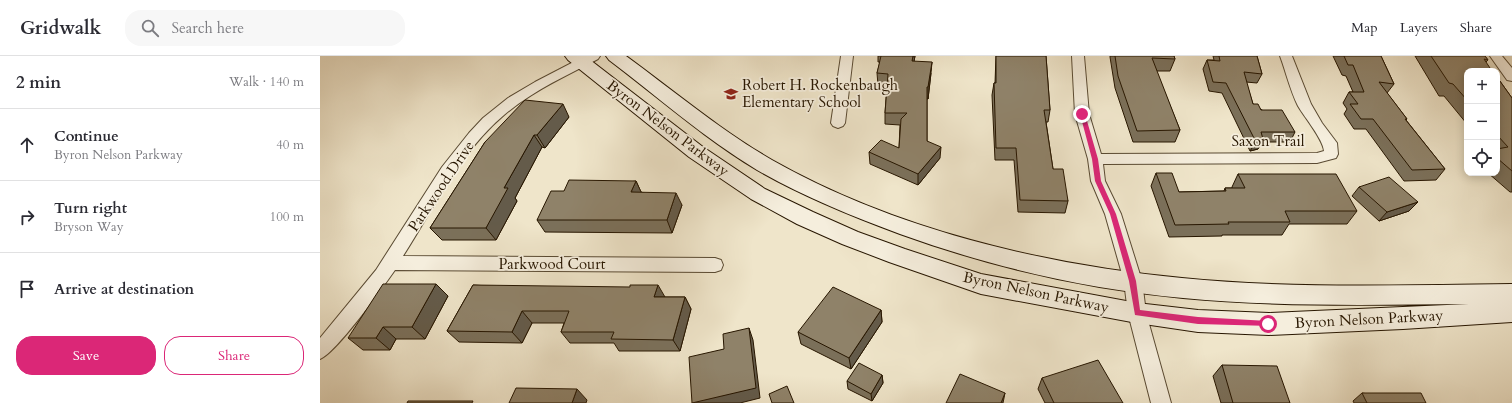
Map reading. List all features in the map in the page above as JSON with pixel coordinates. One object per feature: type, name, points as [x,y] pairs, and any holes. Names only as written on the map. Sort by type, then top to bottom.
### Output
[{"type":"street","name":"Byron Nelson Parkway","points":[[615,56],[744,152],[787,177],[899,226],[998,256],[1065,271],[1180,288],[1236,292],[1406,295],[1512,294]]},
{"type":"street","points":[[838,123],[847,56]]},
{"type":"street","points":[[1078,56],[1082,114],[1095,159],[1098,181],[1113,214],[1133,281],[1137,313],[1161,403]]},
{"type":"street","name":"Saxon Trail","points":[[1095,159],[1317,158],[1331,154],[1330,144],[1316,126],[1304,104],[1286,56]]},
{"type":"street","points":[[1496,56],[1512,77]]},
{"type":"street","name":"Byron Nelson Parkway","points":[[584,58],[696,152],[758,194],[805,218],[897,256],[982,284],[1137,313],[1198,320],[1268,324],[1403,319],[1512,312]]},
{"type":"street","name":"Parkwood Drive","points":[[320,351],[353,313],[390,263],[466,144],[489,121],[511,103],[584,58]]},
{"type":"street","name":"Parkwood Court","points":[[390,263],[715,265]]},
{"type":"building","points":[[881,56],[913,56],[912,61],[932,62],[927,87],[927,141],[941,147],[918,174],[869,152],[881,140],[899,148],[901,119],[907,113],[885,113],[888,74],[877,73]]},
{"type":"building","points":[[996,56],[1046,56],[1050,110],[1044,110],[1053,169],[1063,169],[1068,201],[1020,200],[1016,148],[996,148],[994,83],[996,83]]},
{"type":"building","points":[[1115,56],[1174,56],[1175,59],[1152,58],[1180,130],[1137,131],[1118,76]]},
{"type":"building","points":[[1219,56],[1257,56],[1262,74],[1244,72],[1253,104],[1258,104],[1261,110],[1282,110],[1295,132],[1261,132],[1263,139],[1256,142],[1226,83],[1213,82],[1207,60],[1220,61]]},
{"type":"building","points":[[1344,56],[1381,56],[1394,84],[1379,82],[1407,119],[1405,119],[1445,169],[1412,170],[1373,119],[1361,119],[1350,104],[1358,104],[1349,92],[1364,92],[1353,65],[1348,65]]},
{"type":"building","points":[[1431,56],[1485,56],[1488,60],[1484,59],[1490,68],[1464,68],[1464,97],[1453,84],[1449,83]]},
{"type":"building","points":[[1500,81],[1512,98],[1512,171],[1500,161],[1500,148],[1508,147],[1500,138]]},
{"type":"building","points":[[525,100],[563,104],[537,135],[534,135],[504,188],[508,188],[486,228],[430,228],[485,142]]},
{"type":"building","points":[[1156,173],[1172,173],[1179,192],[1226,191],[1225,188],[1245,188],[1238,174],[1336,174],[1357,211],[1285,211],[1290,222],[1228,222],[1229,224],[1175,225]]},
{"type":"building","points":[[1389,177],[1418,202],[1387,212],[1359,187]]},
{"type":"building","points":[[569,180],[636,181],[631,192],[676,193],[667,220],[537,220],[551,191],[564,191]]},
{"type":"building","points":[[383,284],[436,284],[412,327],[383,327],[376,338],[348,338]]},
{"type":"building","points":[[473,285],[630,287],[630,285],[658,285],[654,297],[685,297],[673,340],[611,339],[614,332],[561,332],[569,311],[522,311],[512,332],[447,331]]},
{"type":"building","points":[[833,287],[881,310],[849,358],[798,332]]},
{"type":"building","points":[[749,328],[756,388],[692,403],[689,357],[724,349],[723,334]]},
{"type":"building","points":[[1098,360],[1123,403],[1054,403],[1042,378]]},
{"type":"building","points":[[859,363],[882,375],[871,394],[847,381]]},
{"type":"building","points":[[1222,365],[1277,366],[1290,403],[1233,403]]},
{"type":"building","points":[[960,374],[1005,393],[1001,403],[946,403]]},
{"type":"building","points":[[787,386],[794,403],[772,403],[769,394]]},
{"type":"building","points":[[516,388],[577,389],[572,403],[509,403]]},
{"type":"building","points":[[1362,393],[1421,393],[1426,403],[1367,403]]},
{"type":"building","points":[[408,401],[473,401],[472,403],[407,403]]},
{"type":"place","name":"Robert H. Rockenbaugh Elementary School","points":[[731,94]]},
{"type":"route","points":[[1082,114],[1095,159],[1098,181],[1113,214],[1133,281],[1137,313],[1198,320],[1268,324]]}]
